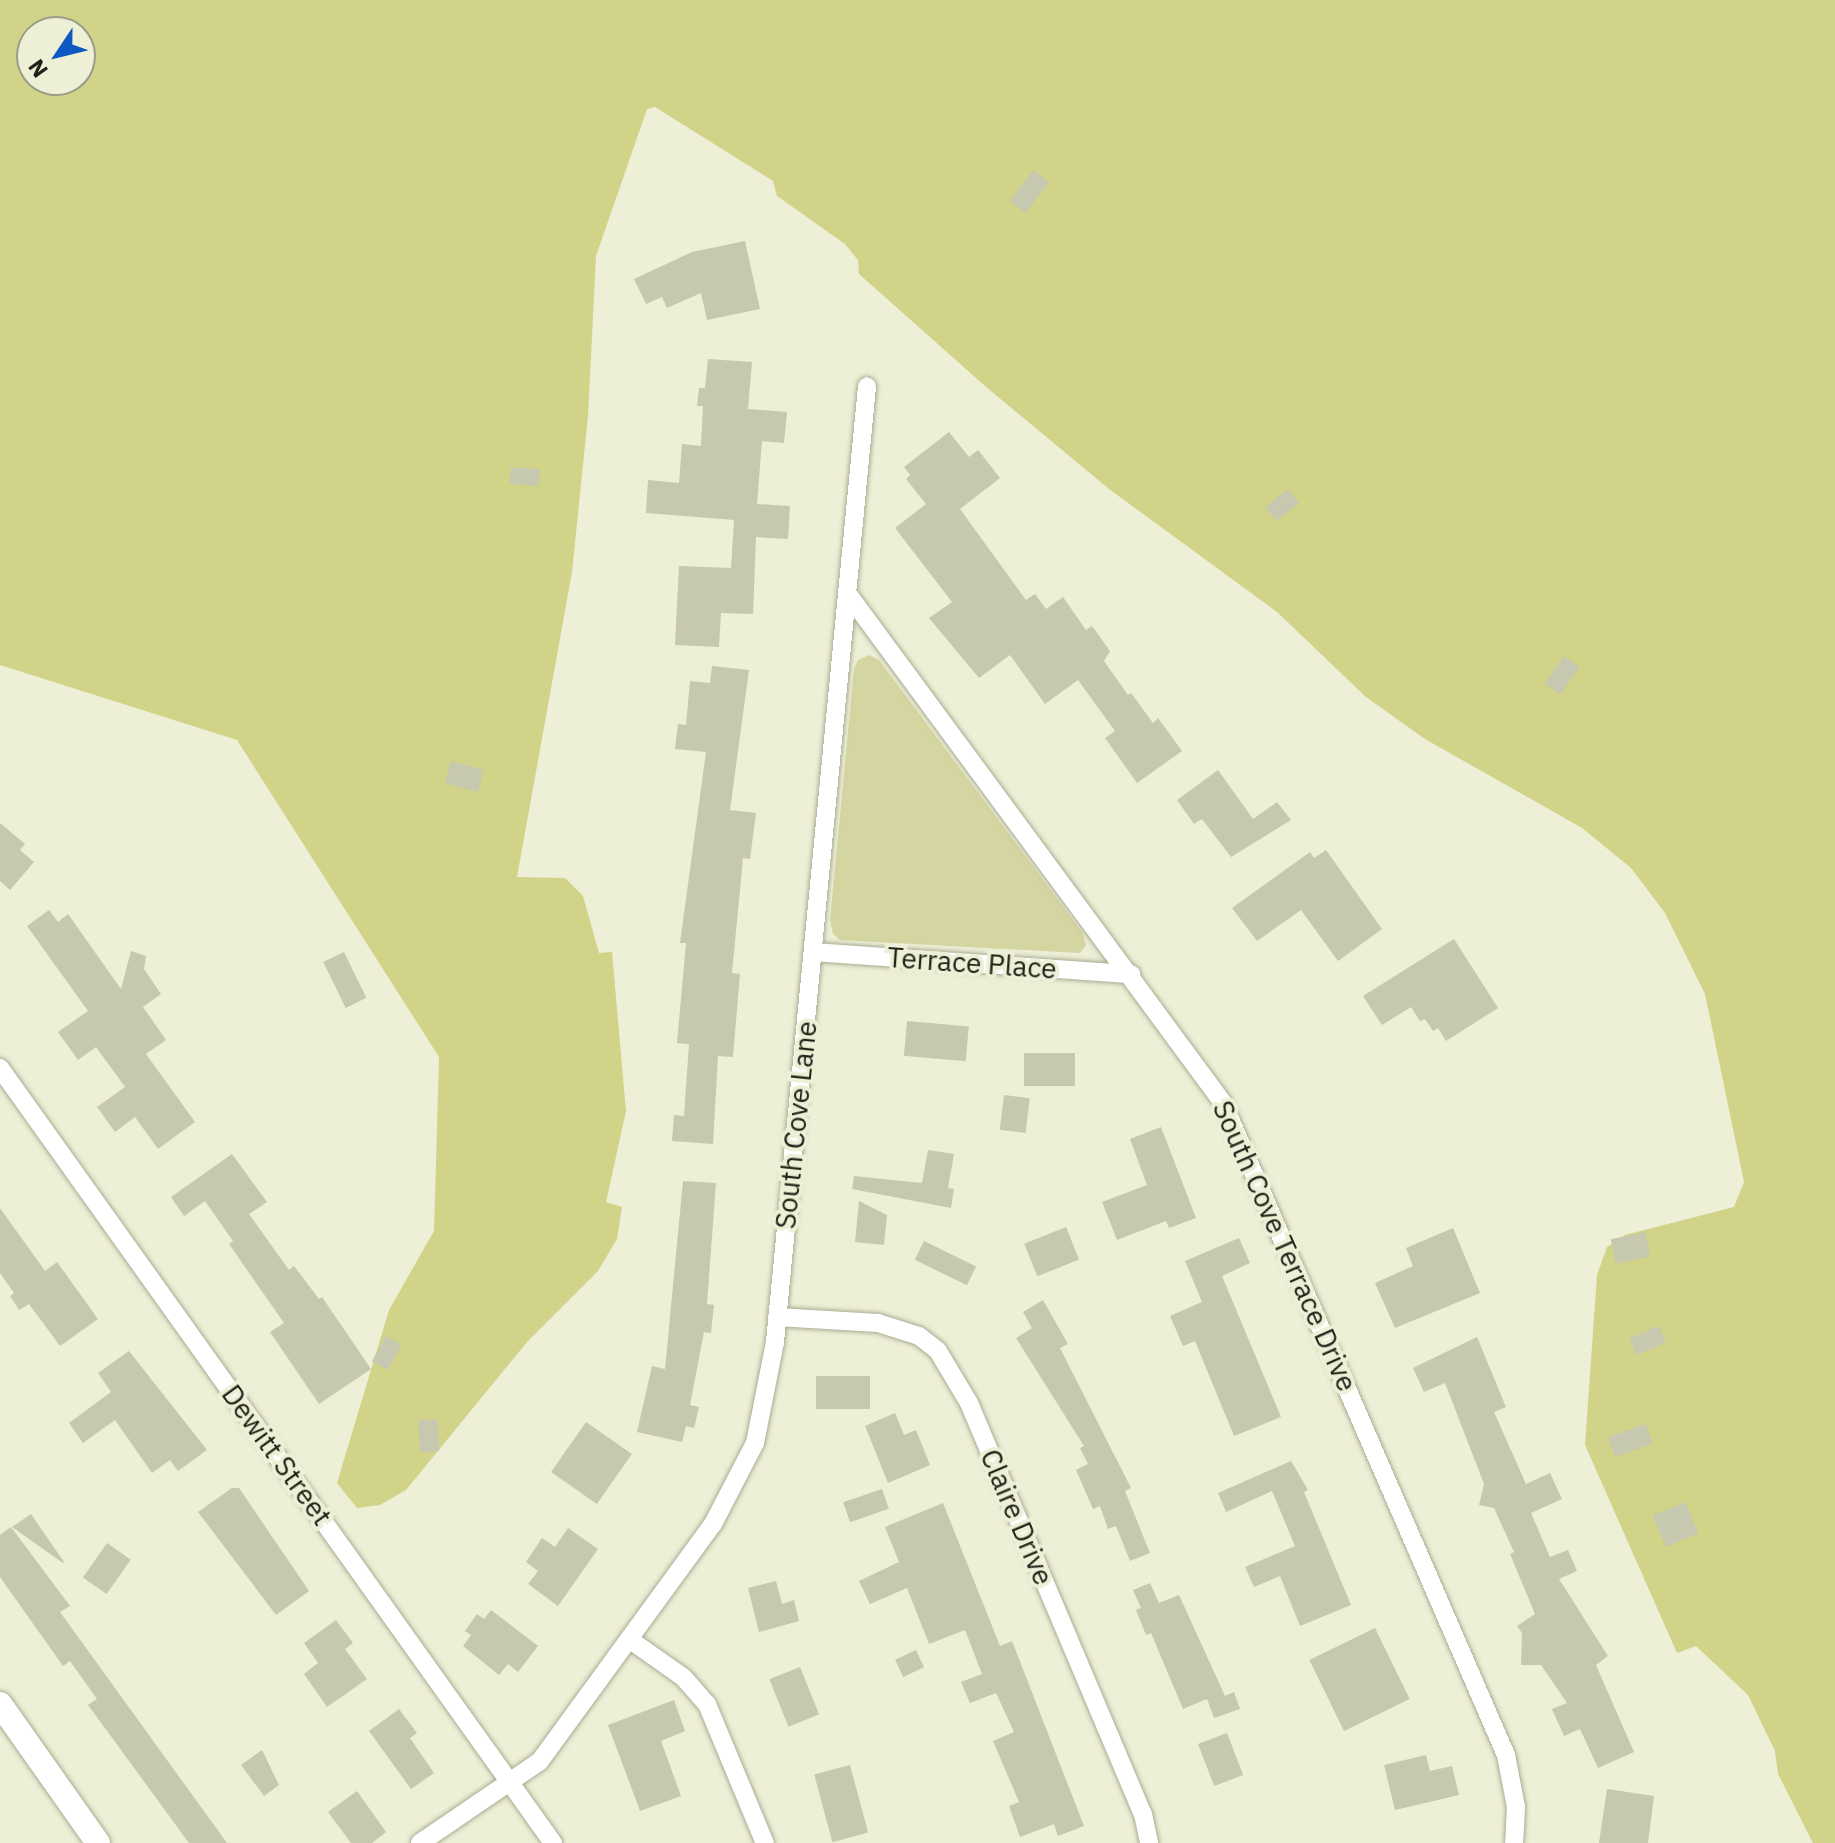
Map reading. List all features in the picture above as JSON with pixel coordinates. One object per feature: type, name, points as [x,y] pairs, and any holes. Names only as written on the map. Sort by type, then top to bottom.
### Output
[{"type":"street","name":"South Cove Lane","points":[[420,1843],[540,1761],[706,1533],[747,1466],[767,1401],[867,386]]},
{"type":"street","name":"South Cove Terrace Drive","points":[[848,594],[1213,1087],[1244,1147],[1506,1755],[1516,1807],[1514,1843]]},
{"type":"street","name":"Terrace Place","points":[[813,952],[1131,974]]},
{"type":"street","name":"Dewitt Street","points":[[0,1068],[553,1843]]},
{"type":"street","name":"Claire Drive","points":[[777,1317],[878,1323],[919,1336],[938,1351],[969,1403],[1143,1814],[1149,1843]]},
{"type":"street","points":[[629,1639],[684,1678],[707,1704],[765,1843]]},
{"type":"street","points":[[0,1704],[98,1843]]},
{"type":"shaded area","points":[[0,0],[1835,0],[1835,1843],[1813,1843],[1778,1774],[1775,1751],[1748,1695],[1696,1646],[1677,1653],[1585,1445],[1597,1275],[1607,1247],[1625,1235],[1734,1207],[1744,1182],[1705,994],[1665,913],[1631,868],[1582,828],[1425,739],[1366,697],[1277,612],[1109,489],[985,386],[859,274],[858,260],[845,244],[777,196],[773,181],[655,107],[647,109],[596,256],[588,416],[572,572],[517,877],[565,878],[583,896],[599,953],[612,952],[626,1111],[606,1202],[622,1207],[617,1239],[598,1271],[527,1342],[406,1490],[380,1505],[357,1508],[337,1483],[389,1310],[434,1231],[439,1057],[237,740],[0,665]]},
{"type":"shaded area","points":[[869,655],[879,660],[1082,932],[1086,945],[1080,953],[840,940],[833,934],[830,920],[854,669],[858,660]]},
{"type":"building","points":[[1033,170],[1049,182],[1026,213],[1010,201]]},
{"type":"building","points":[[745,241],[760,309],[707,320],[701,293],[667,308],[662,297],[646,304],[634,279],[692,252]]},
{"type":"building","points":[[708,359],[752,362],[748,409],[787,412],[784,443],[762,441],[757,504],[790,506],[788,539],[756,537],[753,614],[721,613],[719,647],[675,645],[679,566],[731,568],[734,520],[646,513],[648,480],[679,483],[682,444],[701,446],[703,406],[697,406],[699,388],[705,388]]},
{"type":"building","points":[[949,432],[969,457],[978,450],[1000,478],[960,509],[1026,600],[1035,594],[1046,609],[1063,597],[1086,630],[1092,626],[1110,651],[1104,661],[1128,695],[1131,693],[1153,723],[1158,718],[1182,751],[1137,783],[1105,738],[1115,731],[1078,680],[1045,704],[1010,655],[979,678],[929,618],[952,602],[895,528],[926,504],[906,479],[910,475],[904,467]]},
{"type":"building","points":[[511,467],[540,469],[539,486],[510,484]]},
{"type":"building","points":[[1288,489],[1299,503],[1276,521],[1265,507]]},
{"type":"building","points":[[1564,656],[1580,667],[1560,695],[1544,684]]},
{"type":"building","points":[[712,666],[749,670],[730,810],[756,813],[750,859],[743,858],[732,973],[740,974],[733,1057],[718,1056],[713,1144],[672,1141],[674,1115],[684,1116],[689,1044],[677,1043],[686,943],[680,943],[706,752],[675,749],[678,724],[686,725],[690,681],[710,683]]},
{"type":"building","points":[[451,761],[484,770],[478,792],[445,783]]},
{"type":"building","points":[[1218,770],[1253,819],[1277,802],[1291,820],[1231,857],[1202,819],[1194,824],[1177,800]]},
{"type":"building","points":[[0,823],[25,844],[20,850],[34,862],[10,890],[0,881]]},
{"type":"building","points":[[1326,850],[1382,929],[1338,961],[1301,910],[1257,941],[1232,908],[1310,852],[1314,858]]},
{"type":"building","points":[[49,910],[58,922],[68,914],[121,989],[131,951],[146,956],[144,969],[161,994],[143,1007],[166,1040],[146,1054],[195,1122],[158,1149],[135,1117],[115,1132],[97,1107],[125,1087],[96,1047],[78,1060],[58,1032],[88,1011],[27,926]]},
{"type":"building","points":[[1454,939],[1498,1008],[1446,1041],[1438,1028],[1433,1031],[1425,1019],[1420,1021],[1411,1007],[1382,1025],[1363,996]]},
{"type":"building","points":[[344,952],[366,998],[346,1008],[323,962]]},
{"type":"building","points":[[907,1021],[969,1026],[966,1061],[904,1056]]},
{"type":"building","points":[[1024,1053],[1075,1053],[1075,1086],[1024,1086]]},
{"type":"building","points":[[1004,1095],[1030,1098],[1026,1133],[1000,1130]]},
{"type":"building","points":[[1161,1127],[1196,1218],[1169,1228],[1166,1221],[1117,1240],[1102,1202],[1147,1185],[1130,1139]]},
{"type":"building","points":[[928,1150],[954,1154],[948,1188],[954,1189],[951,1208],[852,1189],[854,1176],[922,1183]]},
{"type":"building","points":[[232,1154],[267,1202],[249,1214],[289,1270],[294,1266],[319,1299],[322,1297],[371,1369],[319,1404],[270,1332],[284,1323],[229,1244],[233,1241],[205,1201],[184,1216],[171,1197]]},
{"type":"building","points":[[683,1181],[716,1183],[707,1304],[714,1305],[711,1333],[704,1332],[690,1405],[699,1407],[694,1428],[686,1426],[682,1442],[637,1432],[652,1366],[665,1369]]},
{"type":"building","points":[[859,1201],[887,1215],[884,1245],[855,1242]]},
{"type":"building","points":[[0,1208],[45,1271],[57,1262],[98,1319],[60,1346],[29,1304],[19,1310],[10,1296],[14,1293],[0,1273]]},
{"type":"building","points":[[1066,1227],[1079,1259],[1037,1276],[1024,1244]]},
{"type":"building","points":[[1453,1228],[1480,1293],[1395,1328],[1375,1283],[1413,1266],[1406,1248]]},
{"type":"building","points":[[1645,1232],[1650,1256],[1616,1264],[1611,1239]]},
{"type":"building","points":[[1239,1238],[1250,1263],[1222,1276],[1281,1417],[1234,1436],[1195,1341],[1183,1346],[1170,1316],[1202,1302],[1185,1261]]},
{"type":"building","points":[[924,1241],[976,1266],[967,1285],[915,1260]]},
{"type":"building","points":[[1043,1300],[1068,1344],[1060,1348],[1131,1488],[1125,1491],[1150,1553],[1130,1561],[1116,1526],[1108,1529],[1100,1506],[1093,1509],[1076,1470],[1088,1464],[1080,1448],[1084,1446],[1016,1338],[1032,1328],[1023,1312]]},
{"type":"building","points":[[1659,1326],[1666,1343],[1636,1355],[1629,1338]]},
{"type":"building","points":[[386,1336],[402,1345],[388,1370],[372,1361]]},
{"type":"building","points":[[1477,1337],[1506,1407],[1494,1412],[1526,1484],[1550,1473],[1562,1499],[1531,1513],[1550,1557],[1568,1550],[1577,1571],[1559,1579],[1608,1656],[1596,1665],[1634,1752],[1598,1768],[1580,1729],[1564,1736],[1552,1709],[1567,1703],[1541,1665],[1521,1665],[1522,1633],[1517,1626],[1535,1614],[1510,1554],[1514,1552],[1494,1508],[1479,1505],[1484,1484],[1445,1383],[1424,1392],[1413,1368]]},
{"type":"building","points":[[129,1351],[207,1450],[178,1471],[170,1460],[152,1473],[115,1420],[83,1443],[69,1423],[111,1392],[98,1373]]},
{"type":"building","points":[[816,1376],[870,1376],[870,1409],[816,1409]]},
{"type":"building","points":[[895,1413],[904,1435],[916,1430],[930,1465],[888,1483],[865,1426]]},
{"type":"building","points":[[437,1419],[439,1451],[420,1452],[418,1420]]},
{"type":"building","points":[[586,1422],[632,1454],[597,1504],[551,1472]]},
{"type":"building","points":[[1646,1424],[1653,1444],[1615,1457],[1608,1437]]},
{"type":"building","points":[[1291,1461],[1308,1490],[1304,1492],[1351,1605],[1300,1626],[1280,1576],[1254,1587],[1245,1567],[1295,1546],[1272,1491],[1226,1512],[1218,1493]]},
{"type":"building","points":[[232,1488],[239,1488],[309,1591],[276,1615],[198,1512]]},
{"type":"building","points":[[882,1489],[889,1509],[850,1522],[843,1502]]},
{"type":"building","points":[[1685,1502],[1698,1533],[1666,1547],[1653,1516]]},
{"type":"building","points":[[943,1503],[1000,1646],[1012,1641],[1084,1826],[1058,1836],[1054,1824],[1020,1837],[1009,1806],[1019,1802],[993,1741],[1014,1732],[996,1693],[970,1703],[961,1682],[982,1674],[965,1630],[929,1644],[907,1588],[870,1604],[859,1581],[899,1562],[885,1527]]},
{"type":"building","points":[[31,1514],[64,1562],[63,1563],[12,1527]]},
{"type":"building","points":[[11,1527],[70,1606],[60,1612],[227,1843],[189,1843],[88,1705],[97,1699],[70,1661],[63,1666],[0,1577],[0,1535]]},
{"type":"building","points":[[568,1528],[598,1549],[558,1606],[528,1584],[538,1571],[526,1562],[542,1538],[555,1547]]},
{"type":"building","points":[[107,1543],[131,1560],[107,1594],[83,1577]]},
{"type":"building","points":[[776,1581],[782,1604],[794,1600],[799,1621],[759,1632],[748,1588]]},
{"type":"building","points":[[1150,1583],[1159,1603],[1179,1595],[1225,1696],[1234,1692],[1240,1709],[1214,1718],[1207,1699],[1183,1709],[1151,1633],[1146,1635],[1136,1610],[1141,1608],[1133,1590]]},
{"type":"building","points":[[491,1610],[538,1646],[518,1672],[508,1664],[499,1675],[463,1646],[471,1635],[465,1631],[477,1614],[484,1619]]},
{"type":"building","points":[[336,1620],[353,1643],[345,1649],[367,1679],[327,1707],[304,1674],[318,1663],[304,1643]]},
{"type":"building","points":[[1375,1628],[1410,1699],[1344,1731],[1309,1660]]},
{"type":"building","points":[[916,1650],[924,1667],[903,1677],[895,1660]]},
{"type":"building","points":[[800,1667],[819,1714],[789,1727],[769,1679]]},
{"type":"building","points":[[674,1700],[685,1731],[661,1741],[681,1796],[640,1811],[608,1725]]},
{"type":"building","points":[[399,1709],[417,1733],[410,1738],[434,1773],[411,1789],[369,1731]]},
{"type":"building","points":[[1227,1733],[1243,1775],[1214,1786],[1198,1744]]},
{"type":"building","points":[[262,1750],[279,1785],[264,1796],[241,1765]]},
{"type":"building","points":[[1426,1755],[1430,1771],[1452,1766],[1459,1795],[1395,1810],[1384,1765]]},
{"type":"building","points":[[850,1765],[868,1833],[832,1842],[814,1775]]},
{"type":"building","points":[[1607,1789],[1654,1796],[1648,1843],[1599,1843]]},
{"type":"building","points":[[357,1791],[386,1832],[372,1843],[351,1843],[328,1812]]}]
